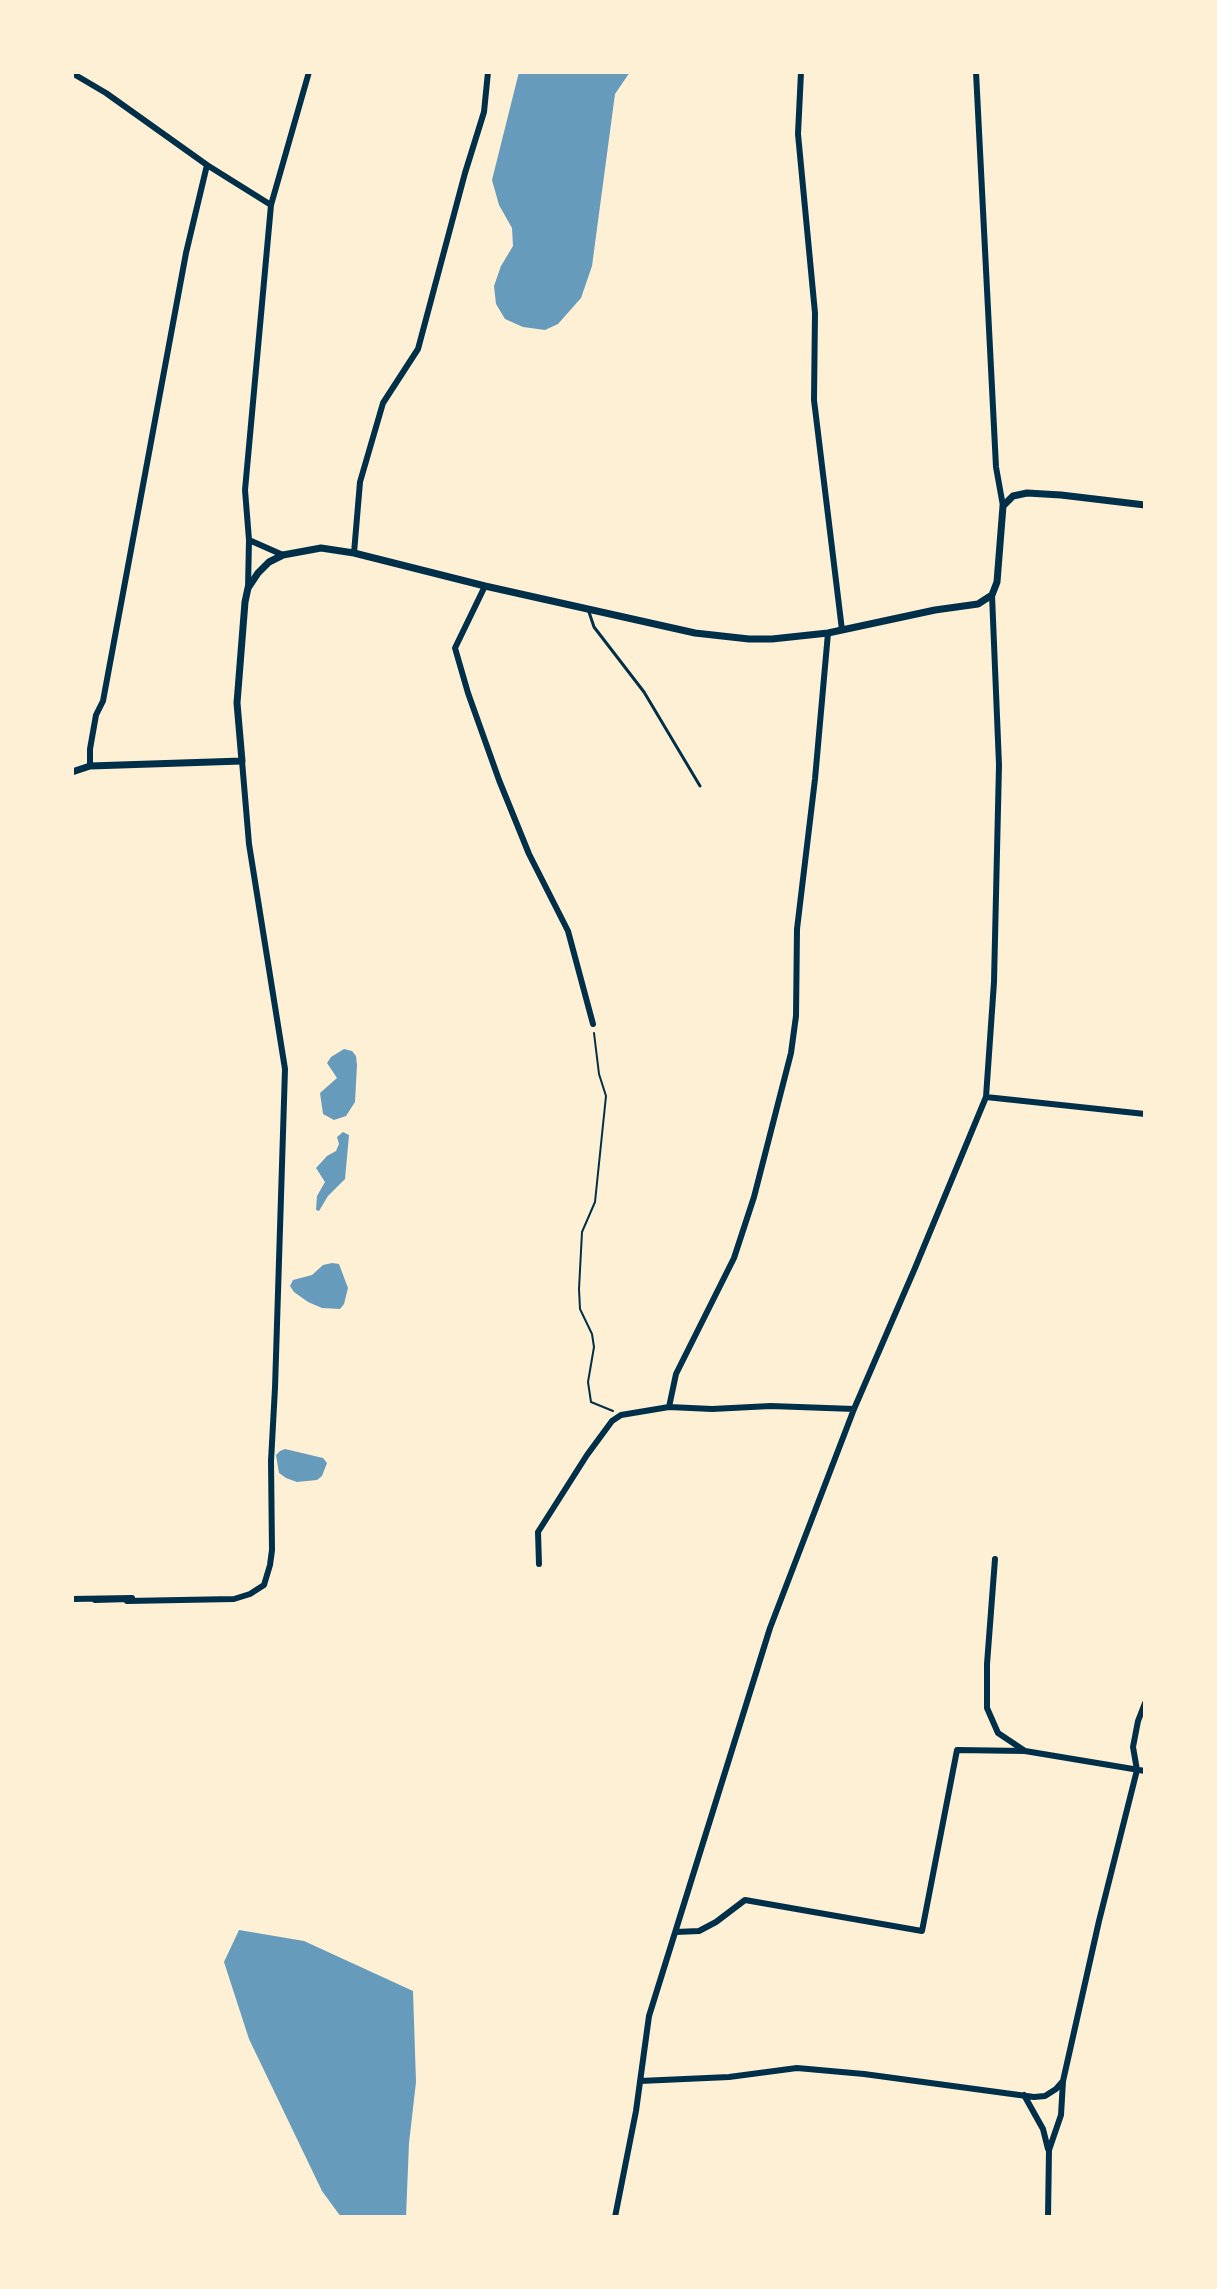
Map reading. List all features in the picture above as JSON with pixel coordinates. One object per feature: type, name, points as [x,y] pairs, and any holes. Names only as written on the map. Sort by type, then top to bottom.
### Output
[{"type":"street","points":[[247,1595],[127,1601],[230,1600],[247,1595],[264,1585],[272,1550],[271,1461],[285,1069],[249,844],[237,703],[248,588],[249,540],[245,490],[271,205],[309,72]]},
{"type":"street","points":[[354,553],[360,482],[383,403],[418,349],[484,112],[488,72]]},
{"type":"street","points":[[801,72],[798,134],[815,313],[814,400],[842,630]]},
{"type":"street","points":[[615,2217],[649,2016],[770,1628],[854,1409],[986,1097],[994,982],[999,765],[992,595],[997,582],[1003,506],[996,467],[976,72]]},
{"type":"street","points":[[72,73],[271,205]]},
{"type":"street","points":[[90,766],[96,715],[103,701],[186,253],[207,165]]},
{"type":"street","points":[[1003,506],[1013,496],[1027,493],[1145,505]]},
{"type":"street","points":[[249,540],[283,555]]},
{"type":"street","points":[[248,588],[269,562],[283,555],[321,548],[354,553],[695,633],[749,639],[828,633],[978,604],[992,595]]},
{"type":"street","points":[[485,586],[455,648],[499,780],[529,854],[568,931],[593,1024]]},
{"type":"street","points":[[669,1407],[676,1374],[734,1258],[754,1197],[791,1053],[796,1016],[797,929],[828,633]]},
{"type":"street","points":[[72,772],[90,766],[242,761]]},
{"type":"street","points":[[986,1097],[1145,1114]]},
{"type":"street","points":[[539,1564],[538,1532],[587,1455],[612,1421],[621,1415],[669,1407],[854,1409]]},
{"type":"street","points":[[995,1559],[987,1708],[998,1733],[1025,1751]]},
{"type":"street","points":[[247,1595],[229,1596],[95,1600],[247,1595]]},
{"type":"street","points":[[72,1599],[229,1596]]},
{"type":"street","points":[[1049,2150],[1061,2115],[1063,2081],[1137,1770],[1133,1747],[1145,1703]]},
{"type":"street","points":[[988,1750],[998,1733]]},
{"type":"street","points":[[676,1932],[699,1931],[745,1900],[922,1931],[957,1750],[1025,1751],[1145,1771]]},
{"type":"street","points":[[640,2081],[729,2077],[797,2068],[1034,2097],[1045,2096],[1063,2081]]},
{"type":"street","points":[[1024,2095],[1043,2129],[1049,2150],[1048,2217]]},
{"type":"lane","points":[[588,609],[594,627],[644,692],[700,786]]},
{"type":"path","points":[[593,1024],[599,1074],[606,1096],[595,1202],[582,1232],[580,1309],[592,1334],[594,1347],[588,1382],[591,1402],[621,1415]]},
{"type":"water","points":[[519,72],[630,72],[615,94],[592,266],[581,298],[558,324],[545,330],[523,327],[505,319],[496,304],[494,286],[513,246],[512,228],[499,205],[492,180]]},
{"type":"water","points":[[344,1049],[356,1056],[355,1102],[346,1116],[334,1120],[323,1114],[320,1093],[337,1078],[327,1063]]},
{"type":"water","points":[[343,1132],[349,1135],[345,1179],[328,1196],[319,1211],[316,1210],[317,1196],[325,1182],[316,1168],[336,1151],[339,1144],[337,1137]]},
{"type":"water","points":[[339,1264],[348,1288],[340,1309],[322,1308],[308,1302],[290,1286],[293,1280],[312,1275],[323,1265]]},
{"type":"water","points":[[285,1449],[323,1458],[327,1463],[322,1476],[317,1480],[297,1482],[279,1473],[276,1455]]},
{"type":"water","points":[[239,1930],[304,1941],[413,1991],[416,2082],[409,2143],[406,2217],[341,2217],[322,2191],[249,2039],[224,1962]]}]
